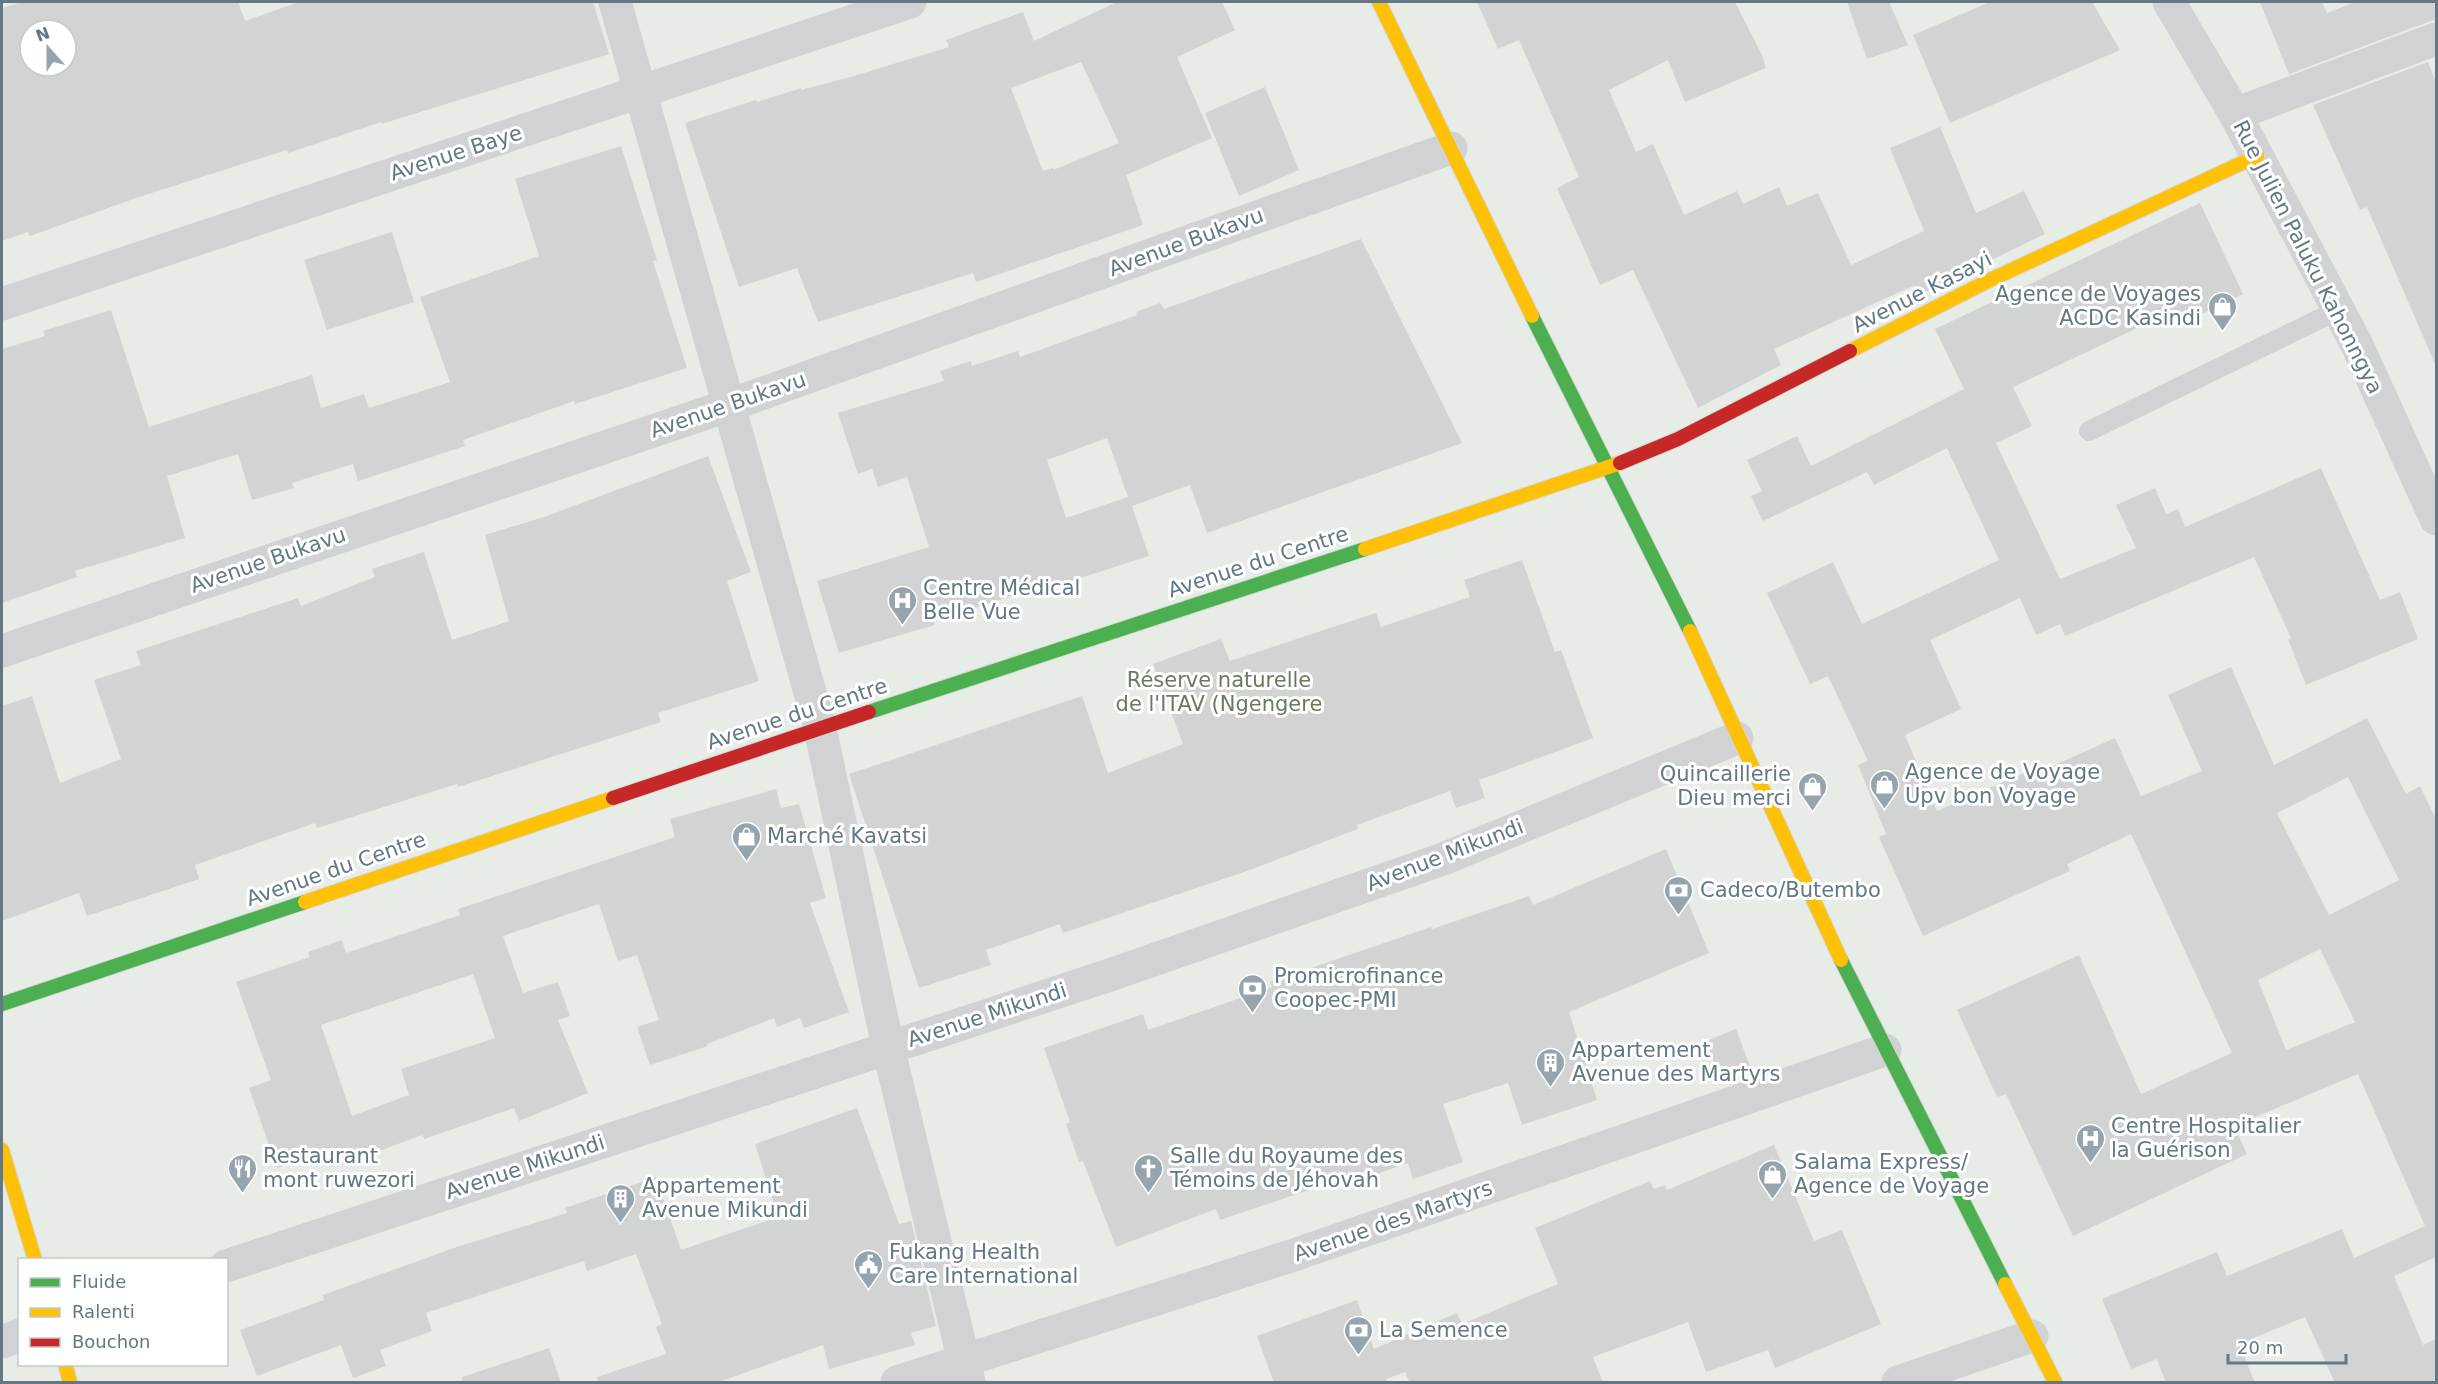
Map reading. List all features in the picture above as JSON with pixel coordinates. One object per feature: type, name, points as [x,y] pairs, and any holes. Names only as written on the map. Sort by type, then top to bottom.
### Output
[{"type":"main road","points":[[1379,2],[1607,469],[1676,600],[1818,914],[2055,1383]]},
{"type":"main road","name":"Avenue Kasayi","points":[[1607,469],[1678,440],[1990,280],[2257,156]]},
{"type":"main road","name":"Avenue du Centre","points":[[2,1004],[820,728],[1607,469]]},
{"type":"main road","points":[[2,1150],[33,1258]]},
{"type":"main road","points":[[65,1366],[70,1383]]},
{"type":"street","points":[[615,2],[820,728],[888,1047],[966,1372]]},
{"type":"street","name":"Avenue Baye","points":[[2,304],[910,2]]},
{"type":"street","name":"Rue Julien Paluku Kahonngya","points":[[2169,2],[2235,114],[2338,310],[2436,519]]},
{"type":"street","points":[[2235,114],[2436,39]]},
{"type":"street","name":"Avenue Bukavu","points":[[2,651],[728,406],[1451,148]]},
{"type":"street","name":"Avenue Mikundi","points":[[228,1265],[1113,974],[1443,859],[1737,738]]},
{"type":"street","name":"Avenue des Martyrs","points":[[897,1383],[966,1372],[1294,1255],[1885,1050]]},
{"type":"street","points":[[2,1342],[18,1336]]},
{"type":"street","points":[[1898,1383],[2032,1336]]},
{"type":"lane","points":[[2089,431],[2338,310]]},
{"type":"green space","name":"Réserve naturelle de l'ITAV (Ngengere","points":[[2,2],[2436,2],[2436,1382],[2,1382]]},
{"type":"building","points":[[22,2],[238,2],[245,21],[299,2],[593,2],[609,54],[381,124],[381,122],[288,153],[287,150],[139,197],[30,236],[28,232],[2,241],[2,8]]},
{"type":"building","points":[[1117,2],[1222,2],[1235,30],[1177,57],[1212,138],[1126,175],[1143,225],[976,282],[973,273],[818,322],[797,268],[739,287],[685,123],[756,100],[757,102],[801,88],[801,90],[854,76],[949,47],[946,40],[1023,12],[1034,41]],"holes":[[[1081,62],[1119,143],[1053,170],[1053,168],[1043,171],[1011,88]]]},
{"type":"building","points":[[1477,2],[1735,2],[1762,55],[1766,68],[1685,102],[1668,60],[1609,90],[1636,152],[1653,144],[1684,215],[1737,191],[1743,204],[1779,187],[1787,206],[1818,193],[1851,265],[1924,231],[1890,148],[1940,127],[1976,213],[2024,191],[2045,234],[1919,295],[1915,285],[1774,349],[1781,365],[1698,408],[1633,270],[1600,285],[1557,188],[1579,177],[1519,40],[1498,49]]},
{"type":"building","points":[[1847,2],[1889,2],[1908,45],[1867,59]]},
{"type":"building","points":[[1990,2],[2092,2],[2120,50],[1950,123],[1913,35]]},
{"type":"building","points":[[2260,2],[2322,2],[2327,13],[2355,2],[2436,2],[2436,19],[2289,74]]},
{"type":"building","points":[[2428,62],[2436,82],[2436,366],[2367,207],[2360,210],[2313,105]]},
{"type":"building","points":[[1265,87],[1299,170],[1239,196],[1205,113]]},
{"type":"building","points":[[621,146],[657,260],[653,261],[687,368],[575,404],[574,401],[463,440],[465,446],[358,481],[353,464],[292,483],[294,488],[252,500],[238,454],[167,476],[185,538],[75,571],[77,577],[2,603],[2,349],[45,336],[43,331],[111,310],[149,427],[312,375],[321,408],[364,394],[369,408],[450,382],[420,297],[539,256],[515,179]]},
{"type":"building","points":[[2200,203],[2243,294],[2179,325],[2173,311],[2013,387],[2032,426],[1996,443],[2060,579],[2136,548],[2116,505],[2155,488],[2166,514],[2178,509],[2185,527],[2321,468],[2380,600],[2400,592],[2418,639],[2306,685],[2288,639],[2291,638],[2254,557],[2065,636],[2060,624],[2036,635],[2020,598],[1930,640],[1961,709],[1905,735],[1937,811],[2026,772],[2028,777],[2115,738],[2141,796],[2202,771],[2168,695],[2231,667],[2274,765],[2367,718],[2406,794],[2420,786],[2436,819],[2436,1257],[2394,1276],[2423,1345],[2436,1339],[2436,1383],[2335,1383],[2305,1317],[2239,1344],[2255,1383],[2166,1383],[2157,1359],[2131,1369],[2102,1299],[2217,1252],[2227,1276],[2342,1229],[2354,1258],[2425,1226],[2358,1074],[2234,1126],[2247,1154],[2073,1236],[2006,1094],[1997,1097],[1957,1010],[2079,955],[2141,1094],[2232,1053],[2131,834],[2067,864],[2070,871],[1923,936],[1879,837],[1886,834],[1858,765],[1868,761],[1828,676],[1810,684],[1767,593],[1833,562],[1862,624],[1999,560],[1947,448],[1874,485],[1867,472],[1763,521],[1751,496],[1762,491],[1747,460],[1797,436],[1811,466],[1964,389],[1935,329]],"holes":[[[2348,777],[2399,880],[2329,915],[2277,813]],[[2320,949],[2355,1022],[2286,1050],[2258,980]]]},
{"type":"building","points":[[392,232],[414,302],[327,330],[304,260]]},
{"type":"building","points":[[1361,239],[1462,443],[1207,533],[1190,485],[1132,506],[1149,556],[1056,586],[1055,582],[934,621],[935,625],[839,653],[817,581],[929,547],[907,477],[878,487],[872,469],[858,474],[838,413],[944,381],[940,371],[971,361],[972,366],[1018,351],[1020,357],[1137,315],[1136,312],[1160,303],[1164,309]],"holes":[[[1107,438],[1128,497],[1066,518],[1047,460]]]},
{"type":"building","points":[[708,456],[751,572],[727,581],[759,681],[658,713],[661,722],[458,787],[457,784],[317,828],[315,823],[195,865],[199,879],[87,916],[79,893],[2,921],[2,706],[32,696],[60,783],[121,759],[94,680],[141,665],[136,651],[298,598],[301,606],[375,577],[372,569],[424,552],[452,640],[509,621],[485,535],[544,517]]},
{"type":"building","points":[[1522,560],[1555,652],[1561,650],[1593,738],[1479,780],[1485,798],[1456,808],[1450,791],[1357,825],[1358,829],[1247,871],[1063,933],[1060,924],[986,950],[991,965],[919,988],[849,774],[1082,696],[1108,773],[1183,744],[1153,664],[1221,639],[1230,661],[1376,613],[1381,627],[1470,597],[1464,580]]},
{"type":"building","points":[[776,789],[781,808],[799,804],[826,898],[810,903],[849,1012],[804,1028],[800,1018],[777,1027],[774,1018],[707,1044],[708,1046],[650,1065],[637,1027],[659,1020],[637,955],[618,961],[599,904],[503,936],[523,993],[558,982],[570,1016],[558,1020],[588,1093],[519,1121],[514,1108],[424,1139],[422,1135],[337,1167],[330,1149],[277,1168],[249,1088],[271,1080],[236,982],[310,957],[308,952],[342,940],[346,953],[460,915],[458,909],[675,837],[670,819]],"holes":[[[473,974],[495,1038],[401,1069],[409,1095],[352,1116],[321,1025]]]},
{"type":"building","points":[[1666,849],[1709,953],[1569,1012],[1597,1100],[1522,1125],[1508,1083],[1443,1104],[1463,1162],[1413,1179],[1408,1163],[1374,1175],[1372,1169],[1220,1220],[1216,1209],[1116,1247],[1083,1161],[1079,1162],[1066,1124],[1070,1122],[1044,1048],[1143,1014],[1148,1030],[1272,987],[1270,982],[1431,927],[1432,929],[1529,896],[1533,905]]},
{"type":"building","points":[[1736,1029],[1750,1066],[1720,1077],[1706,1041]]},
{"type":"building","points":[[857,1108],[899,1224],[911,1221],[936,1326],[911,1333],[915,1345],[829,1369],[823,1345],[716,1383],[598,1383],[597,1377],[666,1354],[656,1327],[662,1324],[636,1254],[587,1271],[584,1261],[426,1313],[432,1331],[380,1350],[386,1366],[353,1378],[341,1345],[257,1376],[240,1330],[324,1300],[323,1295],[457,1247],[567,1213],[565,1208],[656,1177],[681,1250],[778,1217],[755,1144]]},
{"type":"building","points":[[1774,1145],[1814,1241],[1842,1230],[1881,1324],[1775,1368],[1768,1350],[1706,1372],[1688,1322],[1593,1357],[1603,1383],[1410,1383],[1405,1372],[1386,1379],[1387,1383],[1274,1383],[1257,1336],[1357,1300],[1374,1349],[1457,1313],[1462,1324],[1558,1284],[1535,1228],[1650,1181],[1654,1189],[1665,1185],[1667,1190]]},
{"type":"building","points":[[549,1348],[561,1383],[463,1383],[462,1377]]},
{"type":"traffic: fast","points":[[1532,316],[1690,631]]},
{"type":"traffic: fast","points":[[869,712],[1365,549]]},
{"type":"traffic: fast","points":[[2,1004],[305,902]]},
{"type":"traffic: fast","points":[[1841,960],[2005,1284]]},
{"type":"traffic: slow","points":[[1379,2],[1532,316]]},
{"type":"traffic: slow","points":[[1850,351],[1990,280],[2257,156]]},
{"type":"traffic: slow","points":[[1365,549],[1620,463]]},
{"type":"traffic: slow","points":[[1690,631],[1841,960]]},
{"type":"traffic: slow","points":[[305,902],[613,798]]},
{"type":"traffic: slow","points":[[2,1150],[34,1258]]},
{"type":"traffic: slow","points":[[2005,1284],[2055,1382]]},
{"type":"traffic: slow","points":[[66,1366],[70,1382]]},
{"type":"traffic: jam","points":[[1620,463],[1678,439],[1850,351]]},
{"type":"traffic: jam","points":[[613,798],[869,712]]},
{"type":"place","name":"Agence de Voyages ACDC Kasindi","points":[[2222,332]]},
{"type":"place","name":"Centre Médical Belle Vue","points":[[902,626]]},
{"type":"place","name":"Agence de Voyage Upv bon Voyage","points":[[1884,810]]},
{"type":"place","name":"Quincaillerie Dieu merci","points":[[1812,812]]},
{"type":"place","name":"Marché Kavatsi","points":[[746,862]]},
{"type":"place","name":"Cadeco/Butembo","points":[[1679,916]]},
{"type":"place","name":"Promicrofinance Coopec-PMI","points":[[1253,1014]]},
{"type":"place","name":"Appartement Avenue des Martyrs","points":[[1551,1088]]},
{"type":"place","name":"Centre Hospitalier la Guérison","points":[[2090,1164]]},
{"type":"place","name":"Restaurant mont ruwezori","points":[[242,1194]]},
{"type":"place","name":"Salle du Royaume des Témoins de Jéhovah","points":[[1149,1194]]},
{"type":"place","name":"Salama Express/ Agence de Voyage","points":[[1773,1200]]},
{"type":"place","name":"Appartement Avenue Mikundi","points":[[621,1224]]},
{"type":"place","name":"Fukang Health Care International","points":[[868,1290]]},
{"type":"place","name":"La Semence","points":[[1358,1356]]}]
